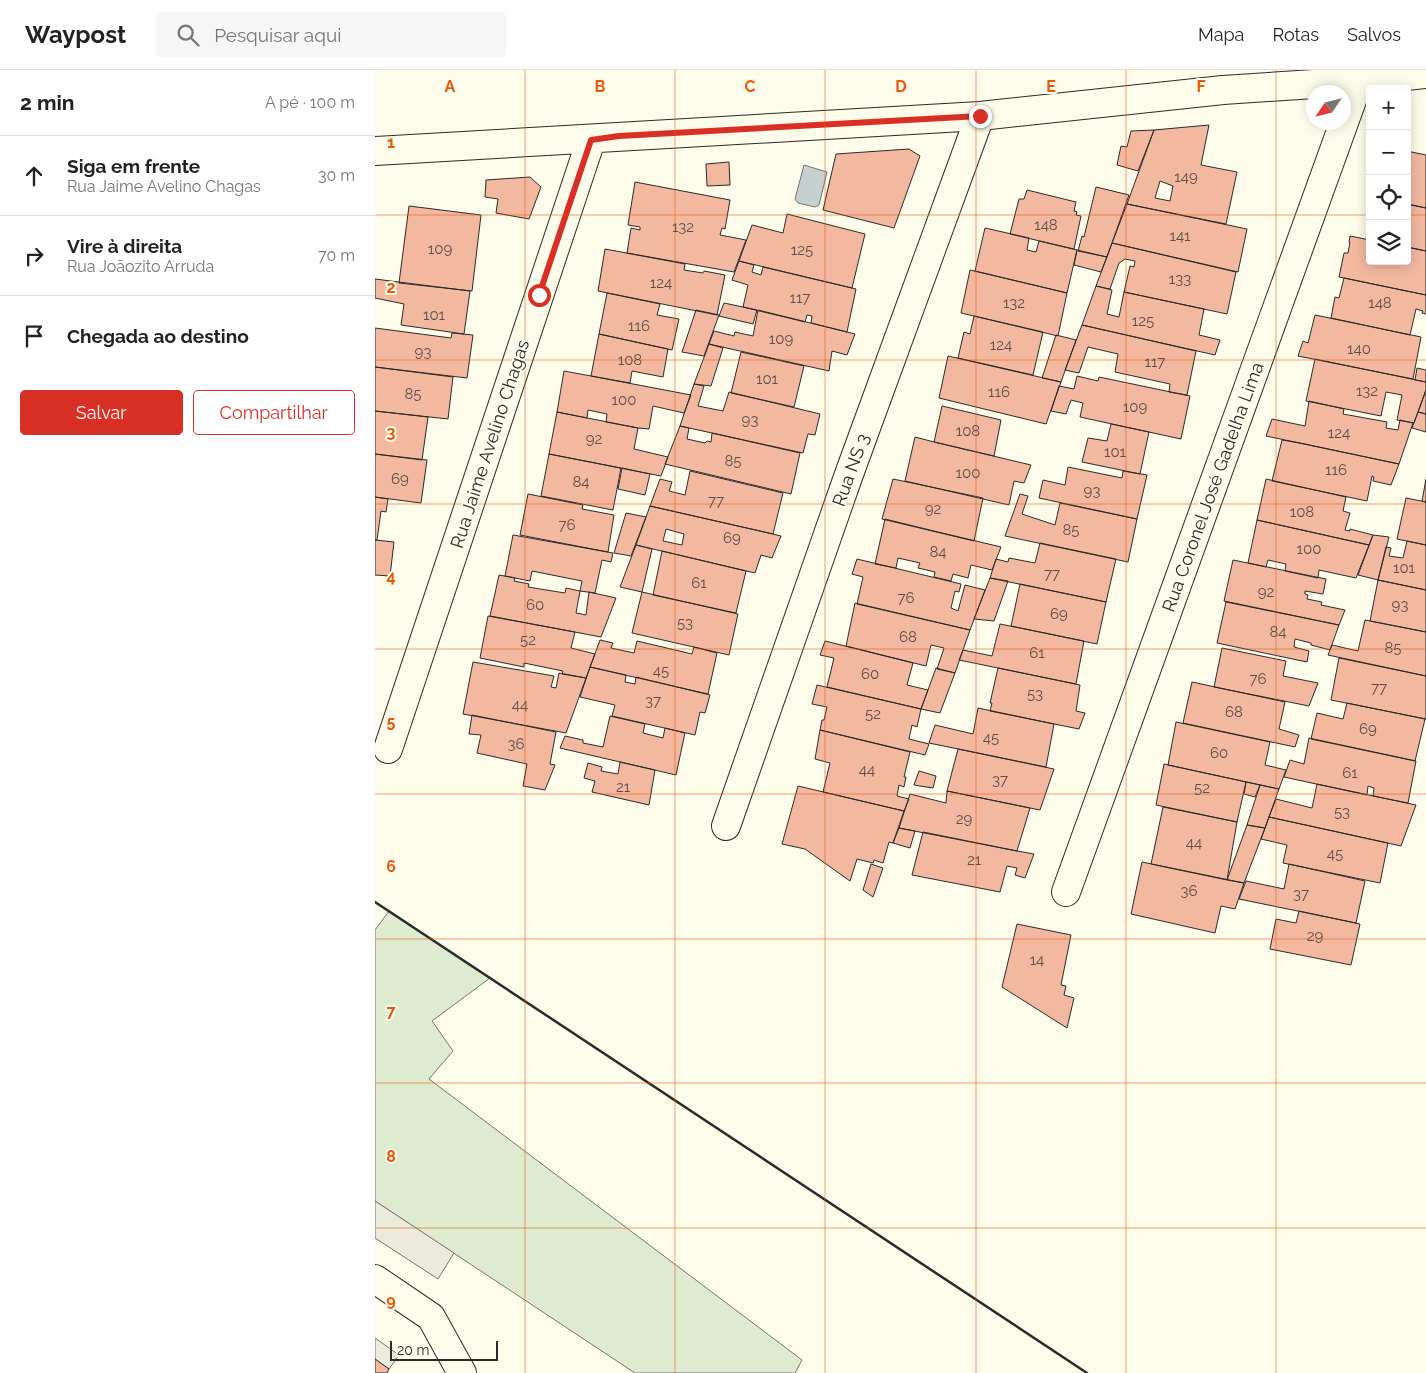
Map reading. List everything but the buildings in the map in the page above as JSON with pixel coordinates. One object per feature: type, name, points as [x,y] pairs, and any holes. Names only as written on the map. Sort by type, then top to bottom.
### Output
[{"type":"street","points":[[375,151],[980,116],[1223,90],[1359,81],[1426,74]]},
{"type":"street","name":"Rua Coronel José Gadelha Lima","points":[[1066,892],[1359,81]]},
{"type":"street","name":"Rua NS 3","points":[[726,826],[848,477],[980,116]]},
{"type":"street","name":"Rua Jaime Avelino Chagas","points":[[388,749],[591,140]]},
{"type":"street","points":[[375,1279],[431,1317],[462,1373]]},
{"type":"green space","points":[[389,911],[490,978],[432,1021],[453,1051],[429,1079],[802,1360],[795,1373],[635,1373],[375,1201],[375,930]]},
{"type":"shaded area","points":[[804,165],[827,172],[819,205],[815,207],[798,203],[795,199]]},
{"type":"shaded area","points":[[375,1201],[454,1253],[438,1279],[375,1238]]},
{"type":"shaded area","points":[[375,1338],[399,1355],[389,1369],[375,1359]]},
{"type":"wall","points":[[375,902],[1087,1373]]},
{"type":"route","points":[[539,295],[591,140],[619,136],[980,116]]}]
